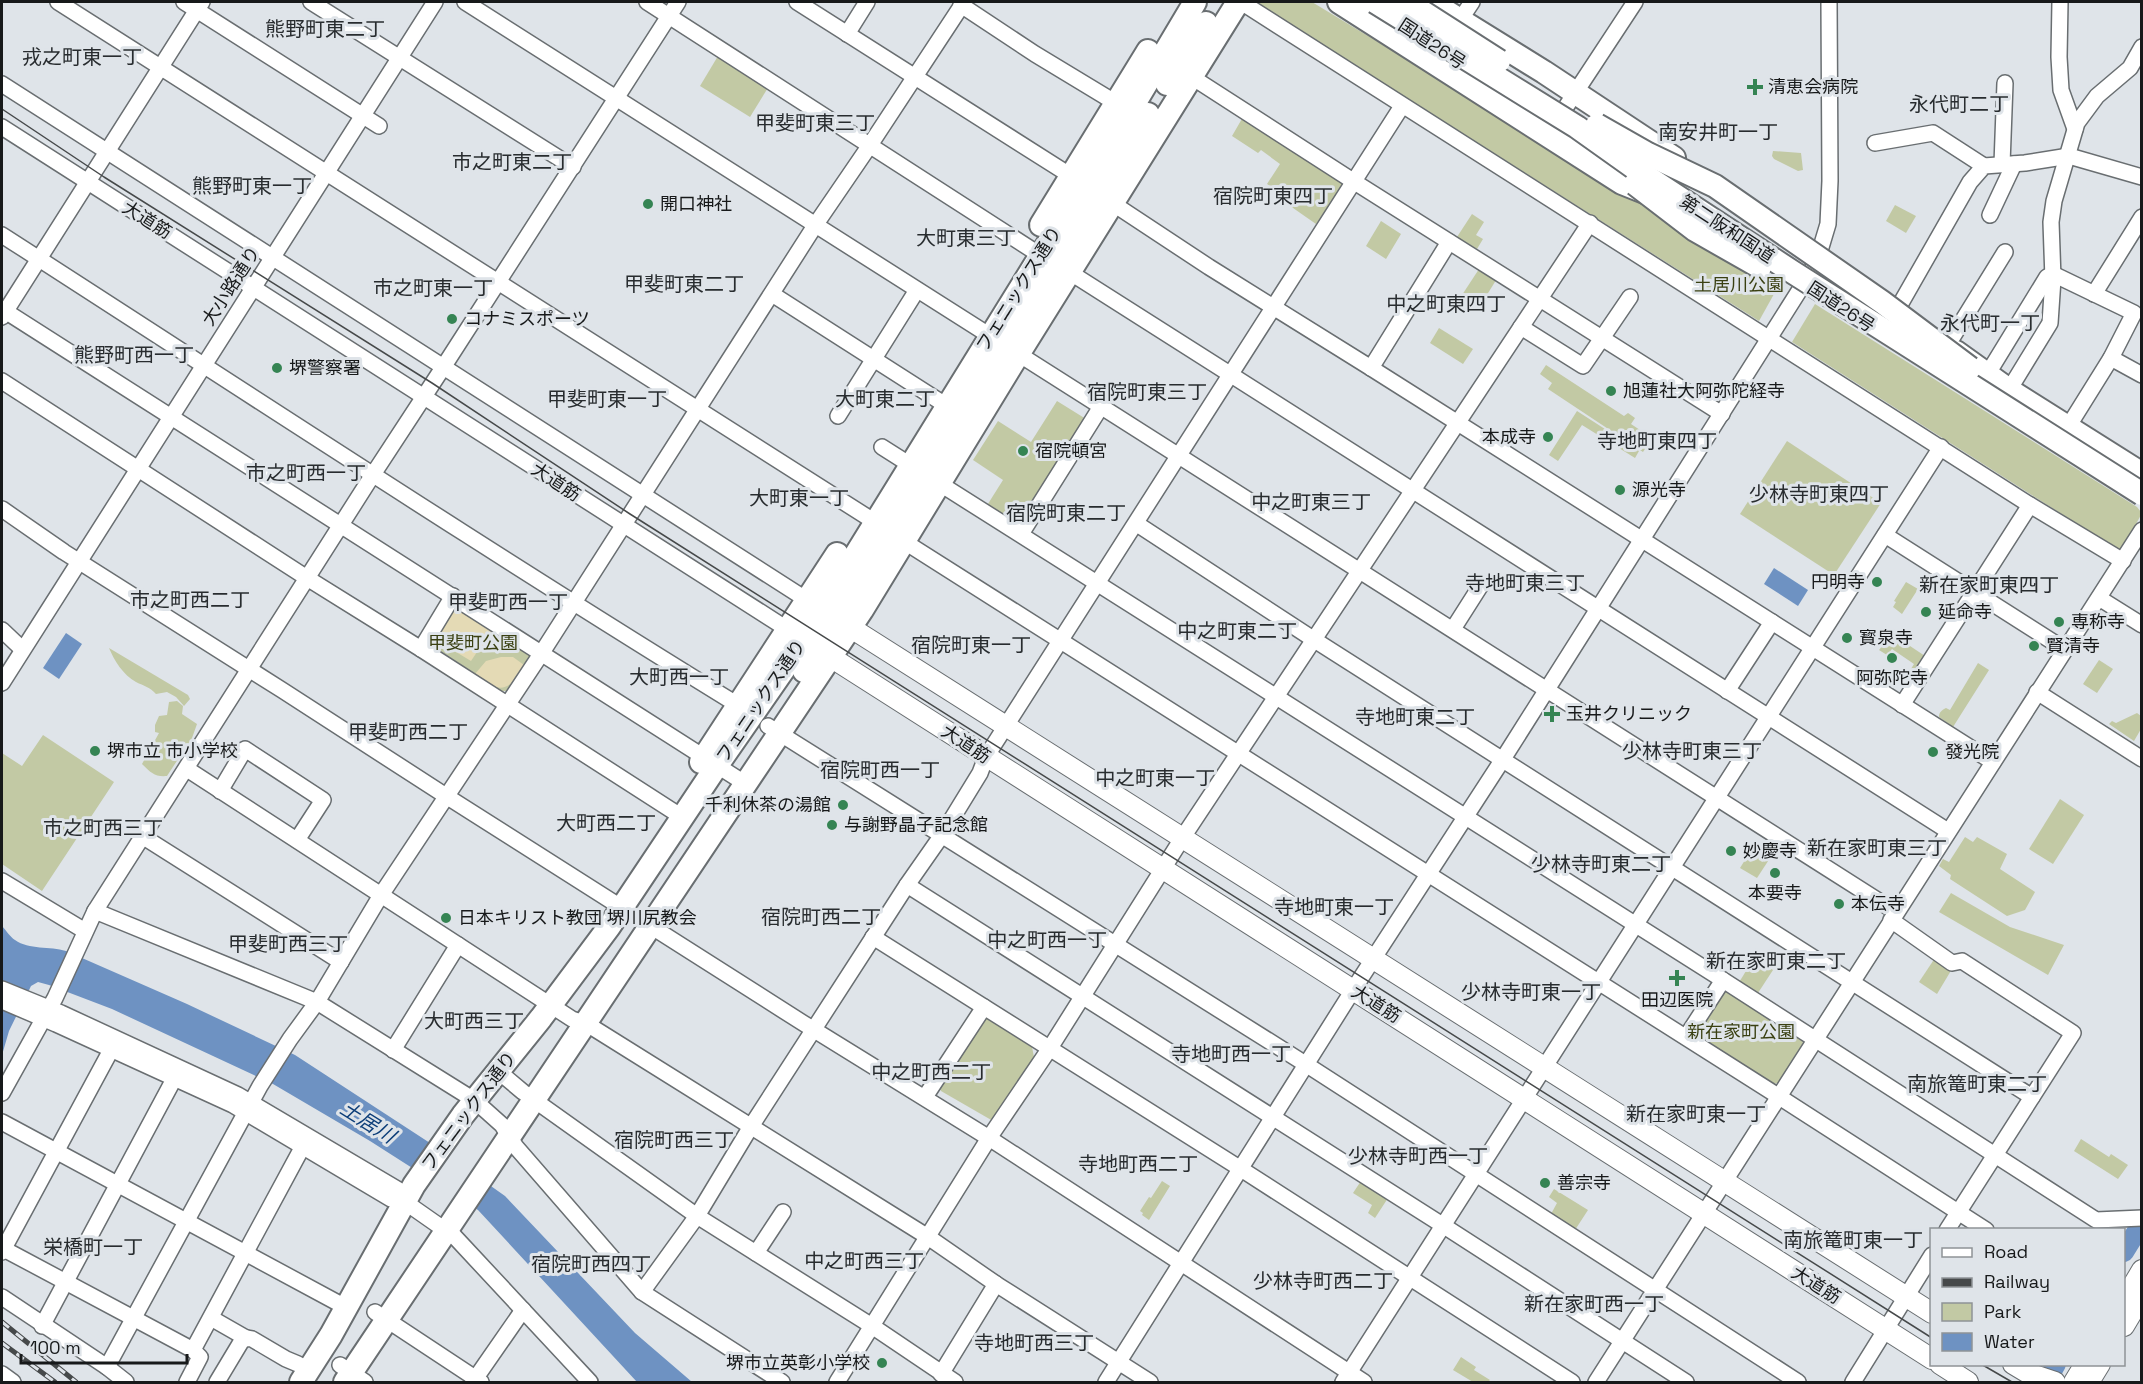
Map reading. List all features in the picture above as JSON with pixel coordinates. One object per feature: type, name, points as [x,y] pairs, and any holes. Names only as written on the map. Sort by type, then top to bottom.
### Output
[{"type":"highway","points":[[550,1005],[550,987],[630,913],[676,812],[726,770],[810,644],[883,527],[941,402],[998,340],[1169,63],[1178,2]]},
{"type":"highway","name":"フェニックス通り","points":[[325,1376],[381,1316],[579,1022],[630,913],[810,644],[883,527],[911,465],[998,340],[1169,63],[1195,2]]},
{"type":"highway","name":"フェニックス通り","points":[[1169,63],[1220,2]]},
{"type":"highway","points":[[1092,190],[1116,103],[1169,63],[1239,2]]},
{"type":"highway","points":[[1339,2],[1551,130]]},
{"type":"highway","points":[[1358,2],[1592,152],[1695,230],[1841,315],[1939,353]]},
{"type":"highway","name":"国道26号","points":[[1358,2],[1400,22],[1622,183],[1670,203],[1897,310],[1939,353],[1978,371],[2142,476]]},
{"type":"highway","name":"第二阪和国道","points":[[1375,2],[1577,128],[1643,174],[1939,353],[2142,495]]},
{"type":"highway","name":"第二阪和国道","points":[[1399,2],[2142,476]]},
{"type":"highway","points":[[1407,2],[1606,131],[1715,186],[1978,371]]},
{"type":"highway","name":"国道26号","points":[[1431,2],[1466,11],[1621,124],[1713,182],[1811,270],[2142,495]]},
{"type":"highway","name":"フェニックス通り","points":[[325,1376],[344,1301],[410,1193],[447,1138],[474,1100],[550,1005]]},
{"type":"main road","name":"大道筋","points":[[829,613],[1544,1069],[1930,1312]]},
{"type":"main road","name":"大道筋","points":[[810,644],[1930,1358]]},
{"type":"main road","points":[[2125,1298],[2142,1270]]},
{"type":"main road","points":[[2125,1324],[2142,1296]]},
{"type":"main road","points":[[1942,1366],[1968,1383]]},
{"type":"main road","points":[[2074,1383],[2084,1366]]},
{"type":"main road","points":[[2090,1383],[2099,1366]]},
{"type":"main road","points":[[2027,1369],[2055,1383]]},
{"type":"street","points":[[58,2],[1983,1228]]},
{"type":"street","points":[[311,2],[573,167]]},
{"type":"street","name":"大小路通り","points":[[2,683],[435,2]]},
{"type":"street","points":[[465,2],[1717,797],[1894,916],[1952,963],[1962,961],[2073,1033],[1948,1228]]},
{"type":"street","points":[[647,2],[1948,831]]},
{"type":"street","points":[[2,1093],[43,1008],[95,911],[678,2]]},
{"type":"street","points":[[797,2],[1273,308],[1993,762]]},
{"type":"street","points":[[847,34],[867,2]]},
{"type":"street","points":[[1239,2],[1770,337],[2030,505],[2123,561]]},
{"type":"street","points":[[1551,130],[1635,2]]},
{"type":"street","points":[[1106,1383],[1353,990],[1548,689],[1811,270],[1828,224],[1829,2]]},
{"type":"street","points":[[2060,2],[2061,90],[2075,129]]},
{"type":"street","points":[[379,126],[194,4],[161,66],[3,313],[726,770]]},
{"type":"street","points":[[107,1367],[260,1086],[317,1002],[381,896],[541,654],[816,224],[870,146],[962,4],[1035,54],[1116,103]]},
{"type":"street","points":[[2009,390],[2050,323],[2053,274],[2051,222],[2054,201],[2077,123],[2097,96],[2136,71],[2142,47]]},
{"type":"street","points":[[1169,63],[1722,414]]},
{"type":"street","points":[[1990,215],[2008,164],[2005,83]]},
{"type":"street","name":"大道筋","points":[[2,84],[829,613]]},
{"type":"street","points":[[642,1292],[697,1215],[813,1029],[942,835],[980,773],[986,757],[1097,583],[1137,525],[1179,455],[1402,106]]},
{"type":"street","name":"大道筋","points":[[2,127],[424,396],[622,526],[810,644]]},
{"type":"street","points":[[1875,143],[1933,133],[1984,166],[2069,156],[2142,177]]},
{"type":"street","points":[[1897,310],[1970,182],[1984,166]]},
{"type":"street","points":[[2094,294],[2142,216]]},
{"type":"street","points":[[837,1383],[989,1138],[1050,1048],[1183,837],[1590,223]]},
{"type":"street","points":[[2,235],[372,476],[1307,1065],[1798,1383]]},
{"type":"street","points":[[1371,368],[1449,242]]},
{"type":"street","points":[[1939,353],[2005,252]]},
{"type":"street","points":[[1978,371],[2047,277],[2053,274]]},
{"type":"street","points":[[2053,274],[2134,313],[2111,358],[2067,427]]},
{"type":"street","points":[[838,416],[917,290]]},
{"type":"street","points":[[772,294],[941,402]]},
{"type":"street","points":[[1521,327],[1583,366],[1630,297]]},
{"type":"street","points":[[2111,358],[2142,375]]},
{"type":"street","points":[[2,381],[676,812]]},
{"type":"street","points":[[1021,534],[1102,405]]},
{"type":"street","points":[[1346,1378],[1941,447]]},
{"type":"street","points":[[911,465],[1723,980],[2096,1220],[2128,1221]]},
{"type":"street","points":[[1902,705],[2030,505]]},
{"type":"street","points":[[2,509],[79,562],[446,796],[989,1138],[1180,1264],[1346,1378],[1364,1383]]},
{"type":"street","points":[[1137,525],[2032,1097]]},
{"type":"street","points":[[1596,1383],[2142,530]]},
{"type":"street","points":[[1885,535],[2064,649]]},
{"type":"street","points":[[1453,629],[1481,585]]},
{"type":"street","points":[[422,649],[453,596]]},
{"type":"street","points":[[2099,598],[2142,625]]},
{"type":"street","points":[[1727,691],[1772,622]]},
{"type":"street","points":[[2,630],[22,650]]},
{"type":"street","points":[[2037,692],[2142,759]]},
{"type":"street","points":[[220,790],[245,749],[323,800],[297,840]]},
{"type":"street","points":[[187,769],[550,1005],[927,1237],[1150,1383]]},
{"type":"street","points":[[142,836],[341,962]]},
{"type":"street","points":[[2,880],[85,932]]},
{"type":"street","points":[[907,885],[1444,1226],[1686,1383]]},
{"type":"street","points":[[95,911],[317,1002],[474,1100],[505,1130],[516,1147],[642,1292],[782,1383]]},
{"type":"street","points":[[873,937],[1241,1169],[1572,1383]]},
{"type":"street","points":[[393,1050],[458,945]]},
{"type":"street","points":[[1686,1037],[1723,980]]},
{"type":"street","points":[[2,989],[249,1108],[397,1189],[410,1193],[445,1221],[455,1237],[588,1382]]},
{"type":"street","points":[[2,1001],[43,1008],[111,1050],[174,1079],[249,1108],[303,1146],[391,1199],[410,1193]]},
{"type":"street","points":[[925,1097],[984,1006]]},
{"type":"street","points":[[111,1050],[2,1249],[196,1353]]},
{"type":"street","points":[[498,1071],[529,1096],[697,1215],[872,1326],[955,1383]]},
{"type":"street","points":[[42,1326],[174,1079]]},
{"type":"street","points":[[2,1122],[246,1253],[344,1301]]},
{"type":"street","points":[[187,1383],[210,1318],[303,1146]]},
{"type":"street","points":[[756,1253],[783,1212]]},
{"type":"street","points":[[1853,1383],[1930,1258]]},
{"type":"street","points":[[941,1374],[996,1284]]},
{"type":"street","points":[[2,1297],[42,1326],[107,1367],[126,1383]]},
{"type":"street","points":[[381,1316],[477,1381],[523,1310]]},
{"type":"street","points":[[210,1318],[286,1359],[325,1376]]},
{"type":"street","points":[[217,1383],[241,1342],[246,1338]]},
{"type":"street","points":[[2,1374],[13,1383]]},
{"type":"green space","name":"土居川公園","points":[[1312,2],[1779,285],[1759,321],[1257,3]]},
{"type":"green space","points":[[718,56],[769,86],[750,117],[700,86]]},
{"type":"green space","points":[[1243,117],[1343,181],[1343,185],[1316,224],[1283,201],[1286,196],[1267,184],[1280,164],[1261,150],[1258,153],[1232,136]]},
{"type":"green space","points":[[1773,151],[1801,153],[1803,170],[1798,171],[1774,159]]},
{"type":"green space","points":[[1895,205],[1916,216],[1906,233],[1886,221]]},
{"type":"green space","points":[[1472,214],[1484,222],[1476,235],[1483,239],[1477,249],[1457,237]]},
{"type":"green space","points":[[1381,221],[1401,234],[1386,259],[1366,246]]},
{"type":"green space","points":[[1481,266],[1498,277],[1480,306],[1462,295]]},
{"type":"green space","points":[[1815,304],[2137,507],[2141,515],[2122,549],[2118,550],[1792,342]]},
{"type":"green space","points":[[1439,328],[1473,349],[1463,364],[1430,343]]},
{"type":"green space","points":[[1546,365],[1624,416],[1628,413],[1635,418],[1631,424],[1652,438],[1643,452],[1548,389],[1552,383],[1540,374]]},
{"type":"green space","name":"宿院頓宮","points":[[1057,401],[1086,419],[1020,524],[1015,525],[986,507],[1003,480],[973,460],[998,421],[1031,442]]},
{"type":"green space","points":[[1577,411],[1639,451],[1635,458],[1582,425],[1558,461],[1549,455]]},
{"type":"green space","points":[[1787,441],[1881,503],[1834,575],[1740,514]]},
{"type":"green space","points":[[1906,582],[1918,589],[1902,614],[1893,607],[1896,602],[1894,601]]},
{"type":"green space","name":"甲斐町公園","points":[[453,605],[528,651],[530,657],[508,691],[501,691],[430,644]]},
{"type":"green space","points":[[1892,634],[1925,656],[1910,679],[1906,677],[1914,664],[1892,649],[1887,655],[1879,650]]},
{"type":"green space","points":[[109,648],[188,695],[190,699],[184,706],[176,697],[167,692],[156,694],[136,682],[120,667]]},
{"type":"green space","points":[[2099,660],[2113,669],[2097,693],[2083,684]]},
{"type":"green space","points":[[1978,663],[1989,670],[1953,727],[1939,717],[1940,714],[1946,708],[1950,710]]},
{"type":"green space","points":[[177,701],[183,706],[182,714],[197,724],[192,738],[167,776],[156,775],[142,764],[159,733],[155,732],[155,725],[159,716],[167,715],[169,702]]},
{"type":"green space","points":[[2137,713],[2141,716],[2141,729],[2134,741],[2109,724],[2112,721],[2116,723]]},
{"type":"green space","points":[[43,735],[114,782],[42,891],[2,864],[2,753],[22,766]]},
{"type":"green space","points":[[2060,799],[2084,815],[2053,864],[2029,849]]},
{"type":"green space","points":[[1965,837],[1973,842],[1977,837],[2007,854],[2000,869],[2035,892],[2025,910],[2007,916],[1950,879],[1951,875],[1939,866],[1943,859],[1949,862]]},
{"type":"green space","points":[[1755,844],[1772,855],[1757,878],[1740,868]]},
{"type":"green space","points":[[1951,893],[2010,927],[2064,945],[2048,975],[1939,912]]},
{"type":"green space","points":[[1754,958],[1773,970],[1756,996],[1738,984]]},
{"type":"green space","points":[[1935,958],[1952,969],[1937,994],[1919,982]]},
{"type":"green space","name":"新在家町公園","points":[[1725,989],[1802,1039],[1803,1043],[1778,1083],[1772,1084],[1696,1035]]},
{"type":"green space","points":[[988,1018],[1032,1047],[1034,1057],[993,1121],[941,1091],[939,1086],[982,1019]]},
{"type":"green space","points":[[2081,1139],[2109,1157],[2111,1154],[2128,1165],[2118,1179],[2074,1151]]},
{"type":"green space","points":[[1162,1181],[1170,1186],[1149,1220],[1140,1211]]},
{"type":"green space","points":[[1361,1181],[1388,1198],[1375,1218],[1368,1213],[1372,1205],[1353,1193]]},
{"type":"green space","points":[[1554,1189],[1588,1210],[1575,1230],[1551,1214],[1557,1203],[1549,1197]]},
{"type":"green space","points":[[1461,1357],[1476,1367],[1474,1370],[1490,1380],[1473,1382],[1453,1370]]},
{"type":"sand","points":[[456,609],[507,641],[504,647],[496,642],[490,651],[477,652],[471,661],[446,646],[443,649],[435,644],[434,640],[452,611]]},
{"type":"sand","points":[[513,657],[524,665],[512,685],[497,687],[475,674],[486,661]]},
{"type":"water","points":[[1774,568],[1808,590],[1798,606],[1764,584]]},
{"type":"water","points":[[66,633],[82,644],[59,679],[43,668]]},
{"type":"water","points":[[2,926],[11,937],[21,943],[33,947],[66,951],[295,1055],[430,1143],[505,1196],[635,1333],[692,1382],[637,1382],[478,1210],[370,1141],[273,1084],[112,1009],[38,982],[31,986],[9,1031],[2,1055]]},
{"type":"pier","points":[[432,1141],[493,1183],[474,1212],[412,1172]]},
{"type":"waterway","name":"土居川","points":[[2125,1250],[2142,1223]]},
{"type":"waterway","name":"土居川","points":[[2046,1382],[2055,1366]]},
{"type":"tram line","points":[[2,109],[104,177],[432,383],[630,514],[1930,1337]]},
{"type":"tram line","points":[[1984,1366],[2012,1382]]},
{"type":"railway","points":[[2,1322],[76,1382]]},
{"type":"railway","points":[[2,1343],[55,1382]]},
{"type":"place","name":"清恵会病院","points":[[1755,87]]},
{"type":"place","name":"開口神社","points":[[648,204]]},
{"type":"place","name":"コナミスポーツ","points":[[452,319]]},
{"type":"place","name":"堺警察署","points":[[277,368]]},
{"type":"place","name":"旭蓮社大阿弥陀経寺","points":[[1611,391]]},
{"type":"place","name":"本成寺","points":[[1548,437]]},
{"type":"place","name":"宿院頓宮","points":[[1023,451]]},
{"type":"place","name":"源光寺","points":[[1620,490]]},
{"type":"place","name":"円明寺","points":[[1877,582]]},
{"type":"place","name":"延命寺","points":[[1926,612]]},
{"type":"place","name":"専称寺","points":[[2059,622]]},
{"type":"place","name":"寳泉寺","points":[[1847,638]]},
{"type":"place","name":"賢清寺","points":[[2034,646]]},
{"type":"place","name":"阿弥陀寺","points":[[1892,658]]},
{"type":"place","name":"玉井クリニック","points":[[1552,714]]},
{"type":"place","name":"堺市立 市小学校","points":[[95,751]]},
{"type":"place","name":"發光院","points":[[1933,752]]},
{"type":"place","name":"千利休茶の湯館","points":[[843,805]]},
{"type":"place","name":"与謝野晶子記念館","points":[[832,825]]},
{"type":"place","name":"妙慶寺","points":[[1731,851]]},
{"type":"place","name":"本要寺","points":[[1775,873]]},
{"type":"place","name":"本伝寺","points":[[1839,904]]},
{"type":"place","name":"日本キリスト教団 堺川尻教会","points":[[446,918]]},
{"type":"place","name":"田辺医院","points":[[1677,978]]},
{"type":"place","name":"善宗寺","points":[[1545,1183]]},
{"type":"place","name":"堺市立英彰小学校","points":[[882,1363]]},
{"type":"district","name":"熊野町東二丁","points":[[325,29]]},
{"type":"district","name":"戎之町東一丁","points":[[82,57]]},
{"type":"district","name":"永代町二丁","points":[[1959,104]]},
{"type":"district","name":"甲斐町東三丁","points":[[815,123]]},
{"type":"district","name":"南安井町一丁","points":[[1718,132]]},
{"type":"district","name":"市之町東二丁","points":[[512,162]]},
{"type":"district","name":"熊野町東一丁","points":[[252,186]]},
{"type":"district","name":"宿院町東四丁","points":[[1273,196]]},
{"type":"district","name":"大町東三丁","points":[[966,238]]},
{"type":"district","name":"甲斐町東二丁","points":[[684,284]]},
{"type":"district","name":"市之町東一丁","points":[[433,288]]},
{"type":"district","name":"中之町東四丁","points":[[1446,304]]},
{"type":"district","name":"永代町一丁","points":[[1990,323]]},
{"type":"district","name":"熊野町西一丁","points":[[134,355]]},
{"type":"district","name":"宿院町東三丁","points":[[1147,392]]},
{"type":"district","name":"甲斐町東一丁","points":[[607,399]]},
{"type":"district","name":"大町東二丁","points":[[885,399]]},
{"type":"district","name":"寺地町東四丁","points":[[1657,441]]},
{"type":"district","name":"市之町西一丁","points":[[306,473]]},
{"type":"district","name":"少林寺町東四丁","points":[[1819,494]]},
{"type":"district","name":"大町東一丁","points":[[799,498]]},
{"type":"district","name":"中之町東三丁","points":[[1311,502]]},
{"type":"district","name":"宿院町東二丁","points":[[1066,513]]},
{"type":"district","name":"寺地町東三丁","points":[[1525,583]]},
{"type":"district","name":"新在家町東四丁","points":[[1989,585]]},
{"type":"district","name":"市之町西二丁","points":[[190,600]]},
{"type":"district","name":"甲斐町西一丁","points":[[508,602]]},
{"type":"district","name":"中之町東二丁","points":[[1237,631]]},
{"type":"district","name":"宿院町東一丁","points":[[971,645]]},
{"type":"district","name":"大町西一丁","points":[[679,677]]},
{"type":"district","name":"寺地町東二丁","points":[[1415,717]]},
{"type":"district","name":"甲斐町西二丁","points":[[408,732]]},
{"type":"district","name":"少林寺町東三丁","points":[[1692,751]]},
{"type":"district","name":"宿院町西一丁","points":[[880,770]]},
{"type":"district","name":"中之町東一丁","points":[[1155,778]]},
{"type":"district","name":"大町西二丁","points":[[606,823]]},
{"type":"district","name":"市之町西三丁","points":[[103,828]]},
{"type":"district","name":"新在家町東三丁","points":[[1877,848]]},
{"type":"district","name":"少林寺町東二丁","points":[[1601,864]]},
{"type":"district","name":"寺地町東一丁","points":[[1334,907]]},
{"type":"district","name":"宿院町西二丁","points":[[821,917]]},
{"type":"district","name":"中之町西一丁","points":[[1047,940]]},
{"type":"district","name":"甲斐町西三丁","points":[[288,944]]},
{"type":"district","name":"新在家町東二丁","points":[[1776,961]]},
{"type":"district","name":"少林寺町東一丁","points":[[1531,992]]},
{"type":"district","name":"大町西三丁","points":[[474,1021]]},
{"type":"district","name":"寺地町西一丁","points":[[1231,1054]]},
{"type":"district","name":"中之町西二丁","points":[[931,1072]]},
{"type":"district","name":"南旅篭町東二丁","points":[[1977,1084]]},
{"type":"district","name":"新在家町東一丁","points":[[1696,1114]]},
{"type":"district","name":"宿院町西三丁","points":[[674,1140]]},
{"type":"district","name":"少林寺町西一丁","points":[[1418,1156]]},
{"type":"district","name":"寺地町西二丁","points":[[1138,1164]]},
{"type":"district","name":"南旅篭町東一丁","points":[[1853,1240]]},
{"type":"district","name":"栄橋町一丁","points":[[93,1247]]},
{"type":"district","name":"中之町西三丁","points":[[864,1261]]},
{"type":"district","name":"宿院町西四丁","points":[[591,1264]]},
{"type":"district","name":"少林寺町西二丁","points":[[1323,1281]]},
{"type":"district","name":"新在家町西一丁","points":[[1594,1304]]},
{"type":"district","name":"寺地町西三丁","points":[[1034,1343]]}]
